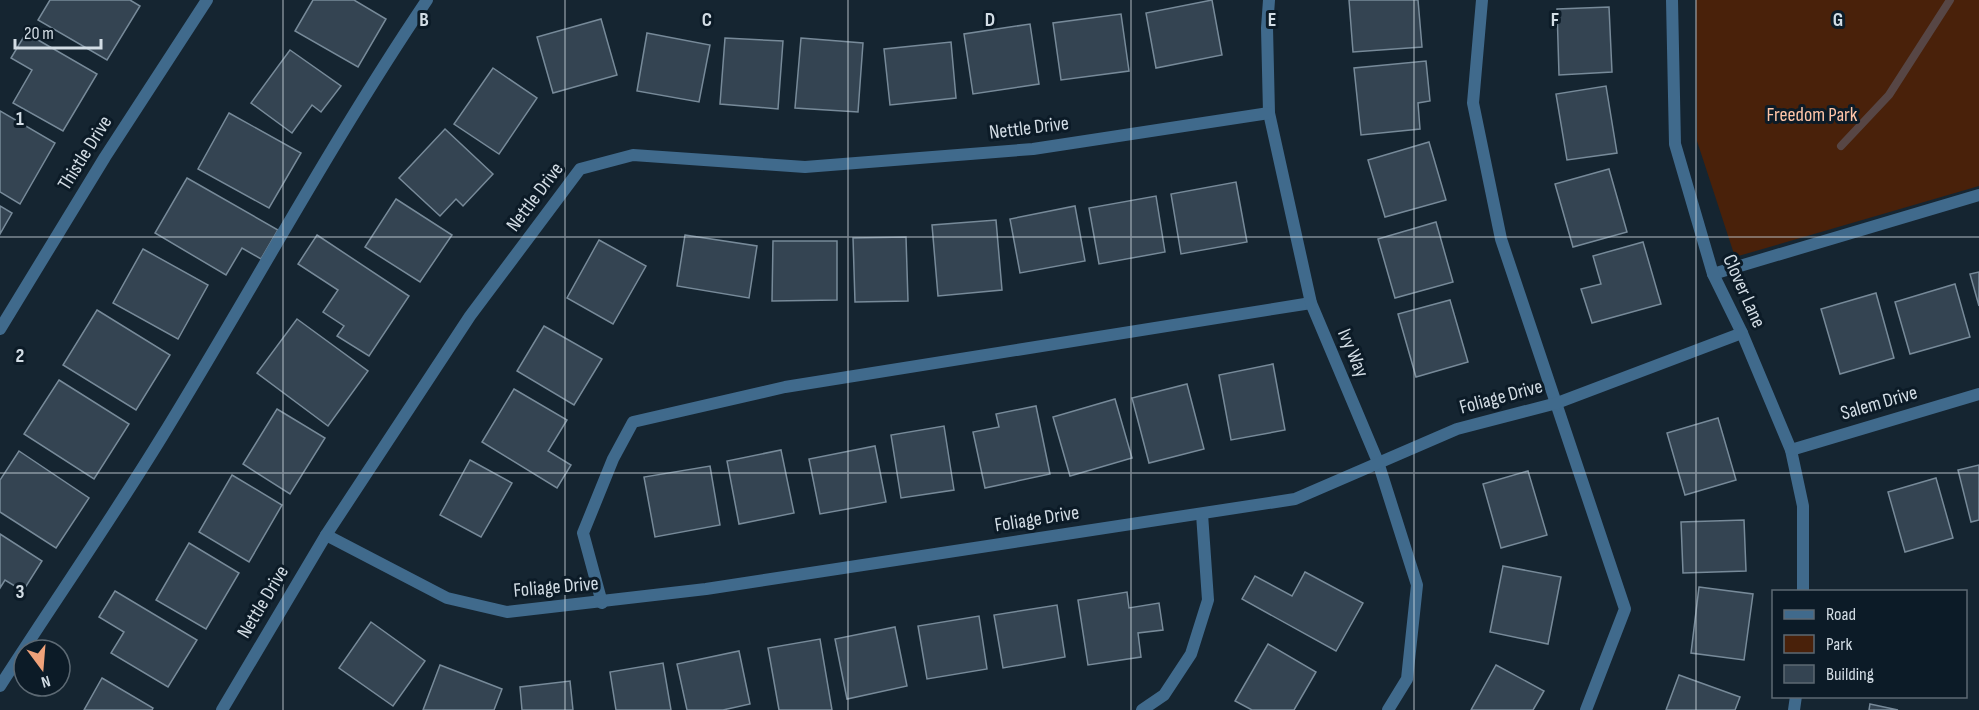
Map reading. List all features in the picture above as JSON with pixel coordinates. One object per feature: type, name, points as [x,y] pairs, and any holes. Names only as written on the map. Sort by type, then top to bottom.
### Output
[{"type":"street","name":"Thistle Drive","points":[[0,329],[105,157],[207,0]]},
{"type":"street","points":[[0,686],[163,436],[278,239],[427,0]]},
{"type":"street","name":"Ivy Way","points":[[1269,0],[1267,28],[1269,113],[1311,303],[1378,462],[1417,585],[1407,679],[1388,710]]},
{"type":"street","points":[[1482,0],[1473,103],[1501,239],[1625,609],[1586,710]]},
{"type":"street","name":"Clover Lane","points":[[1672,0],[1675,144],[1713,274],[1742,333],[1791,450],[1803,506],[1803,590]]},
{"type":"street","name":"Nettle Drive","points":[[222,710],[326,535],[470,316],[580,169],[633,155],[805,166],[1033,149],[1269,113]]},
{"type":"street","points":[[1713,274],[1979,195]]},
{"type":"street","points":[[602,603],[583,533],[613,459],[633,422],[785,387],[1311,303]]},
{"type":"street","name":"Foliage Drive","points":[[326,535],[447,598],[507,612],[602,603],[1295,499],[1457,429],[1557,403],[1742,333]]},
{"type":"street","name":"Salem Drive","points":[[1791,450],[1979,394]]},
{"type":"street","points":[[1142,710],[1164,695],[1191,654],[1208,600],[1202,514]]},
{"type":"green space","name":"Freedom Park","points":[[1696,0],[1979,0],[1979,186],[1735,257],[1697,141]]},
{"type":"building","points":[[50,0],[130,0],[140,6],[107,60],[38,20]]},
{"type":"building","points":[[313,0],[354,0],[386,19],[358,67],[295,31]]},
{"type":"building","points":[[1212,0],[1222,55],[1156,68],[1146,13]]},
{"type":"building","points":[[1349,0],[1418,0],[1422,47],[1353,52]]},
{"type":"building","points":[[1609,7],[1612,72],[1559,75],[1557,9]]},
{"type":"building","points":[[1121,14],[1129,71],[1061,80],[1053,23]]},
{"type":"building","points":[[601,19],[617,75],[553,93],[537,37]]},
{"type":"building","points":[[1030,24],[1039,84],[973,94],[964,34]]},
{"type":"building","points":[[26,33],[97,74],[63,131],[13,103],[32,70],[11,58]]},
{"type":"building","points":[[647,33],[710,45],[699,102],[637,91]]},
{"type":"building","points":[[725,38],[783,41],[778,109],[720,104]]},
{"type":"building","points":[[801,38],[863,43],[858,112],[795,108]]},
{"type":"building","points":[[951,42],[956,98],[890,105],[884,49]]},
{"type":"building","points":[[290,50],[341,86],[321,112],[312,105],[292,133],[251,103]]},
{"type":"building","points":[[1426,61],[1430,101],[1418,103],[1420,129],[1361,135],[1354,68]]},
{"type":"building","points":[[493,68],[537,98],[499,154],[454,124]]},
{"type":"building","points":[[1606,86],[1617,153],[1567,160],[1556,94]]},
{"type":"building","points":[[0,111],[55,143],[20,204],[0,192]]},
{"type":"building","points":[[229,113],[301,153],[269,208],[198,169]]},
{"type":"building","points":[[445,129],[493,174],[463,206],[456,199],[440,216],[399,178]]},
{"type":"building","points":[[1429,142],[1446,200],[1385,217],[1368,160]]},
{"type":"building","points":[[1609,169],[1627,232],[1573,247],[1555,184]]},
{"type":"building","points":[[187,178],[278,230],[261,259],[242,248],[226,275],[155,233]]},
{"type":"building","points":[[1236,182],[1247,242],[1181,254],[1171,194]]},
{"type":"building","points":[[1156,196],[1165,252],[1099,264],[1089,208]]},
{"type":"building","points":[[396,199],[452,235],[420,282],[365,247]]},
{"type":"building","points":[[0,206],[12,213],[0,234]]},
{"type":"building","points":[[1075,206],[1085,261],[1020,273],[1010,219]]},
{"type":"building","points":[[996,220],[1002,290],[938,296],[932,225]]},
{"type":"building","points":[[1436,222],[1453,282],[1395,298],[1378,239]]},
{"type":"building","points":[[317,235],[409,296],[369,356],[337,336],[344,326],[323,312],[338,290],[298,264]]},
{"type":"building","points":[[685,235],[757,246],[749,298],[677,286]]},
{"type":"building","points":[[906,237],[908,301],[855,302],[853,238]]},
{"type":"building","points":[[599,240],[646,266],[613,324],[567,298]]},
{"type":"building","points":[[773,241],[837,241],[837,300],[772,301]]},
{"type":"building","points":[[1643,242],[1661,304],[1592,323],[1581,289],[1601,284],[1593,256]]},
{"type":"building","points":[[143,249],[208,285],[178,339],[113,303]]},
{"type":"building","points":[[1979,272],[1979,306],[1970,274]]},
{"type":"building","points":[[1955,284],[1970,337],[1910,354],[1895,302]]},
{"type":"building","points":[[1876,293],[1894,358],[1840,374],[1821,309]]},
{"type":"building","points":[[1450,300],[1468,362],[1416,377],[1398,314]]},
{"type":"building","points":[[97,310],[170,355],[136,410],[63,365]]},
{"type":"building","points":[[297,319],[368,371],[328,426],[257,373]]},
{"type":"building","points":[[544,326],[602,359],[574,405],[517,371]]},
{"type":"building","points":[[1273,364],[1285,430],[1231,440],[1219,375]]},
{"type":"building","points":[[59,380],[129,424],[94,479],[24,434]]},
{"type":"building","points":[[1187,384],[1204,449],[1149,463],[1132,398]]},
{"type":"building","points":[[514,389],[567,420],[548,451],[571,465],[557,488],[482,442]]},
{"type":"building","points":[[1115,399],[1132,458],[1070,476],[1053,417]]},
{"type":"building","points":[[1036,406],[1050,474],[985,488],[973,432],[999,427],[996,414]]},
{"type":"building","points":[[277,409],[325,438],[290,494],[243,464]]},
{"type":"building","points":[[1718,418],[1736,480],[1685,495],[1667,433]]},
{"type":"building","points":[[944,426],[954,490],[901,498],[891,435]]},
{"type":"building","points":[[875,446],[886,502],[820,514],[809,459]]},
{"type":"building","points":[[781,450],[794,513],[739,524],[727,461]]},
{"type":"building","points":[[19,451],[89,498],[56,548],[0,512],[0,480]]},
{"type":"building","points":[[470,460],[512,483],[481,537],[440,515]]},
{"type":"building","points":[[1979,465],[1979,520],[1971,522],[1958,470]]},
{"type":"building","points":[[710,466],[720,525],[655,537],[644,477]]},
{"type":"building","points":[[1528,471],[1547,535],[1501,548],[1483,484]]},
{"type":"building","points":[[232,475],[282,505],[249,562],[199,532]]},
{"type":"building","points":[[1936,478],[1953,538],[1905,552],[1888,492]]},
{"type":"building","points":[[1744,520],[1746,571],[1683,573],[1681,522]]},
{"type":"building","points":[[0,534],[42,561],[23,591],[5,580],[0,588]]},
{"type":"building","points":[[189,543],[239,573],[206,629],[156,600]]},
{"type":"building","points":[[1503,566],[1561,577],[1548,644],[1490,632]]},
{"type":"building","points":[[1305,572],[1363,603],[1336,651],[1242,599],[1255,576],[1292,596]]},
{"type":"building","points":[[1699,587],[1753,594],[1744,660],[1691,653]]},
{"type":"building","points":[[115,591],[197,640],[168,687],[111,653],[124,632],[99,617]]},
{"type":"building","points":[[1127,592],[1129,608],[1159,603],[1163,630],[1138,633],[1141,657],[1088,665],[1078,600]]},
{"type":"building","points":[[1057,605],[1065,657],[1003,668],[994,615]]},
{"type":"building","points":[[979,616],[987,669],[927,679],[918,626]]},
{"type":"building","points":[[371,622],[425,661],[393,706],[339,668]]},
{"type":"building","points":[[895,627],[907,686],[847,699],[835,639]]},
{"type":"building","points":[[820,639],[832,710],[779,710],[768,648]]},
{"type":"building","points":[[1268,644],[1316,672],[1294,710],[1252,710],[1235,701]]},
{"type":"building","points":[[739,651],[750,704],[723,710],[687,710],[677,664]]},
{"type":"building","points":[[663,663],[671,710],[616,710],[610,672]]},
{"type":"building","points":[[440,665],[502,689],[494,710],[423,710]]},
{"type":"building","points":[[1496,665],[1544,691],[1533,710],[1471,710]]},
{"type":"building","points":[[1679,675],[1740,697],[1735,710],[1666,710]]},
{"type":"building","points":[[102,678],[153,708],[152,710],[84,710]]},
{"type":"building","points":[[570,681],[573,710],[522,710],[520,687]]},
{"type":"building","points":[[1870,704],[1898,710],[1869,710]]},
{"type":"waterway","points":[[1841,146],[1889,95],[1950,0]]}]
